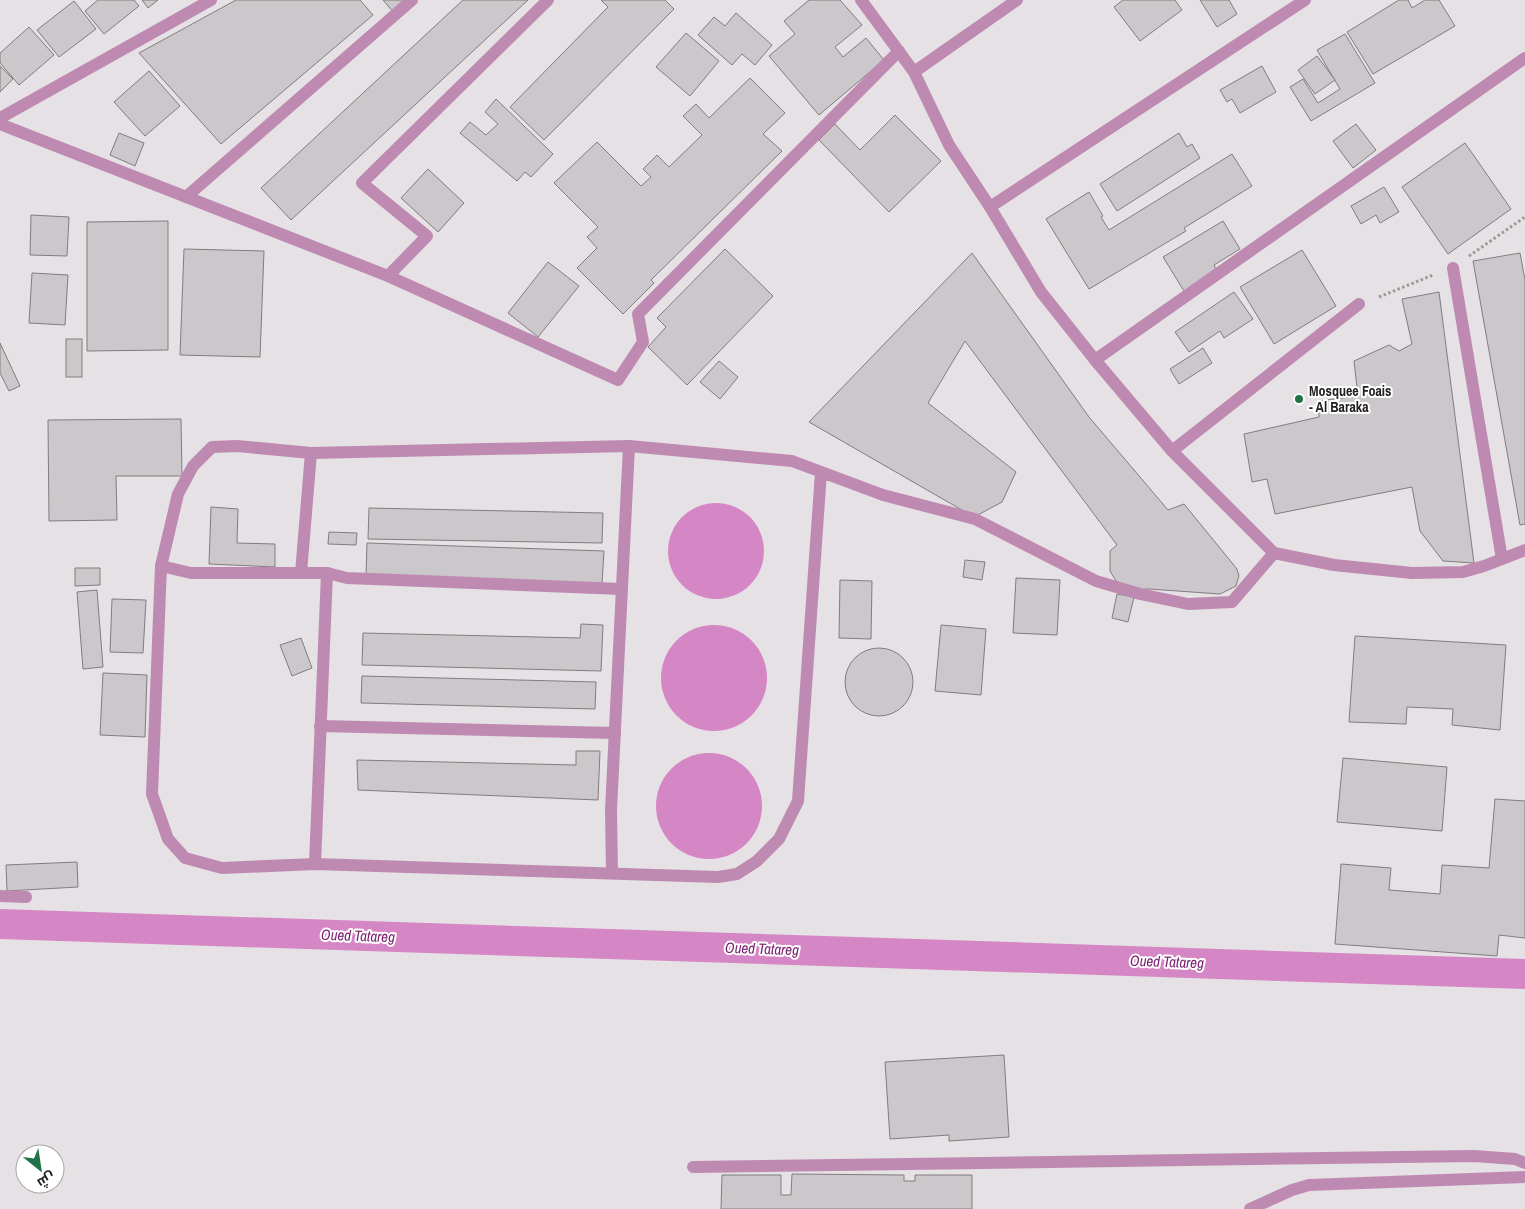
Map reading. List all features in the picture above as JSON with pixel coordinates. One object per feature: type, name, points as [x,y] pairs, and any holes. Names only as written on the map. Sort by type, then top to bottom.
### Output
[{"type":"street","points":[[0,118],[211,0]]},
{"type":"street","points":[[186,197],[412,0]]},
{"type":"street","points":[[388,276],[427,236],[362,183],[548,0]]},
{"type":"street","points":[[861,0],[914,72],[950,145],[1041,292],[1095,360],[1172,451],[1274,553],[1334,565],[1412,573],[1463,572],[1525,550]]},
{"type":"street","points":[[914,72],[1017,0]]},
{"type":"street","points":[[990,207],[1305,0]]},
{"type":"street","points":[[0,124],[388,276],[618,380],[644,342],[638,314],[899,51]]},
{"type":"street","points":[[1095,360],[1525,58]]},
{"type":"street","points":[[1453,268],[1502,559]]},
{"type":"street","points":[[1172,451],[1359,304]]},
{"type":"street","points":[[821,472],[798,801],[779,839],[757,861],[737,874],[718,877],[315,864],[222,868],[185,858],[168,839],[152,794],[161,566],[178,494],[193,466],[212,447],[237,446],[311,453],[629,446],[792,461],[883,495],[975,519],[1096,581],[1140,594],[1188,604],[1232,602],[1274,553]]},
{"type":"street","points":[[612,873],[611,810],[629,446]]},
{"type":"street","points":[[301,573],[311,453]]},
{"type":"street","points":[[161,566],[191,573],[327,573],[347,578],[622,589]]},
{"type":"street","points":[[315,864],[327,573]]},
{"type":"street","points":[[320,726],[615,733]]},
{"type":"street","points":[[0,896],[26,897]]},
{"type":"street","points":[[693,1167],[1474,1156],[1515,1159],[1525,1163]]},
{"type":"street","points":[[1250,1209],[1292,1190],[1309,1185],[1525,1177]]},
{"type":"path","points":[[1359,304],[1453,268],[1525,217]]},
{"type":"shaded area","points":[[716,503],[734,507],[750,517],[760,533],[764,551],[760,569],[750,585],[734,595],[716,599],[698,595],[682,585],[672,569],[668,551],[672,533],[682,517],[698,507]]},
{"type":"shaded area","points":[[714,625],[734,629],[752,640],[763,658],[767,678],[763,698],[752,716],[734,727],[714,731],[694,727],[676,716],[665,698],[661,678],[665,658],[676,640],[694,629]]},
{"type":"shaded area","points":[[709,753],[729,757],[746,769],[758,786],[762,806],[758,826],[746,843],[729,855],[709,859],[689,855],[672,843],[660,826],[656,806],[660,786],[672,769],[689,757]]},
{"type":"building","points":[[98,0],[134,0],[139,6],[104,34],[85,11]]},
{"type":"building","points":[[142,0],[158,0],[148,8]]},
{"type":"building","points":[[236,0],[360,0],[373,15],[221,144],[139,53]]},
{"type":"building","points":[[383,0],[408,0],[394,13]]},
{"type":"building","points":[[463,0],[528,0],[291,220],[261,188]]},
{"type":"building","points":[[601,0],[665,0],[674,9],[544,140],[510,107],[608,7]]},
{"type":"building","points":[[809,0],[840,0],[862,25],[835,47],[843,57],[866,38],[884,60],[819,115],[769,56],[795,34],[784,21]]},
{"type":"building","points":[[1123,0],[1175,0],[1182,10],[1140,41],[1114,7]]},
{"type":"building","points":[[1200,0],[1229,0],[1237,14],[1217,27]]},
{"type":"building","points":[[1399,0],[1408,0],[1412,8],[1425,0],[1439,0],[1455,26],[1373,74],[1347,32]]},
{"type":"building","points":[[74,1],[96,29],[59,57],[37,30]]},
{"type":"building","points":[[736,13],[772,45],[755,65],[742,54],[732,65],[698,35],[714,17],[725,26]]},
{"type":"building","points":[[29,27],[54,55],[19,85],[0,63],[0,53]]},
{"type":"building","points":[[686,33],[719,61],[690,96],[656,67]]},
{"type":"building","points":[[1345,34],[1375,83],[1311,121],[1290,87],[1303,79],[1318,103],[1340,89],[1317,50]]},
{"type":"building","points":[[1317,56],[1335,80],[1315,94],[1298,70]]},
{"type":"building","points":[[0,66],[13,79],[0,92]]},
{"type":"building","points":[[1262,66],[1276,92],[1240,113],[1232,99],[1227,102],[1220,90]]},
{"type":"building","points":[[149,71],[180,106],[145,136],[114,102]]},
{"type":"building","points":[[750,78],[785,113],[763,134],[782,151],[651,280],[654,283],[623,314],[577,268],[597,248],[587,237],[598,227],[554,183],[597,142],[641,186],[651,177],[643,169],[657,155],[669,167],[702,135],[683,116],[696,104],[709,118]]},
{"type":"building","points":[[496,99],[553,154],[531,177],[525,172],[517,181],[460,133],[470,122],[486,135],[498,124],[485,112]]},
{"type":"building","points":[[895,115],[941,161],[889,212],[819,140],[835,124],[860,150]]},
{"type":"building","points":[[1356,124],[1376,150],[1353,168],[1333,141]]},
{"type":"building","points":[[119,133],[144,143],[135,166],[110,155]]},
{"type":"building","points":[[1179,133],[1187,147],[1192,144],[1200,158],[1117,211],[1100,184]]},
{"type":"building","points":[[1465,143],[1511,209],[1448,254],[1402,187]]},
{"type":"building","points":[[1232,154],[1252,186],[1184,228],[1186,231],[1089,289],[1046,219],[1089,192],[1109,230]]},
{"type":"building","points":[[428,169],[464,203],[438,232],[401,198]]},
{"type":"building","points":[[1384,187],[1399,212],[1380,223],[1376,215],[1361,224],[1351,206]]},
{"type":"building","points":[[31,215],[69,217],[67,256],[30,255]]},
{"type":"building","points":[[168,221],[168,350],[87,351],[87,222]]},
{"type":"building","points":[[1223,221],[1240,249],[1214,265],[1217,272],[1184,291],[1163,257]]},
{"type":"building","points":[[184,249],[264,251],[260,357],[180,355]]},
{"type":"building","points":[[725,249],[773,296],[687,385],[648,347],[666,327],[657,318]]},
{"type":"building","points":[[1302,250],[1336,306],[1274,344],[1240,287]]},
{"type":"building","points":[[972,253],[1089,417],[1168,510],[1184,504],[1237,569],[1239,576],[1236,586],[1220,594],[1149,589],[1127,590],[1116,581],[1110,571],[1110,551],[1117,545],[965,341],[928,403],[1016,472],[1002,502],[974,517],[809,422]]},
{"type":"building","points":[[1520,253],[1525,280],[1525,524],[1520,525],[1473,261]]},
{"type":"building","points":[[548,262],[579,286],[538,337],[508,313]]},
{"type":"building","points":[[32,273],[68,275],[65,325],[29,323]]},
{"type":"building","points":[[1234,292],[1253,319],[1224,338],[1220,331],[1189,352],[1175,332]]},
{"type":"building","points":[[1439,292],[1474,563],[1443,561],[1420,531],[1412,487],[1275,514],[1267,479],[1252,482],[1244,434],[1319,417],[1318,401],[1358,396],[1354,361],[1389,345],[1399,351],[1412,344],[1402,299]]},
{"type":"building","points":[[66,339],[82,339],[82,377],[66,377]]},
{"type":"building","points":[[0,343],[20,386],[9,391],[0,373]]},
{"type":"building","points":[[1203,348],[1212,363],[1179,384],[1170,369]]},
{"type":"building","points":[[719,361],[738,377],[720,399],[700,382]]},
{"type":"building","points":[[181,419],[182,476],[116,476],[117,520],[49,521],[48,420]]},
{"type":"building","points":[[211,507],[238,509],[237,543],[275,544],[275,567],[209,564]]},
{"type":"building","points":[[369,508],[603,513],[602,543],[368,539]]},
{"type":"building","points":[[329,532],[357,533],[356,545],[328,544]]},
{"type":"building","points":[[367,543],[604,551],[602,584],[366,576]]},
{"type":"building","points":[[965,560],[985,562],[982,580],[963,577]]},
{"type":"building","points":[[75,568],[100,568],[100,585],[75,586]]},
{"type":"building","points":[[1016,578],[1060,580],[1057,635],[1013,633]]},
{"type":"building","points":[[840,580],[872,581],[871,639],[839,638]]},
{"type":"building","points":[[97,590],[103,667],[83,669],[77,592]]},
{"type":"building","points":[[1117,594],[1134,597],[1128,622],[1112,618]]},
{"type":"building","points":[[112,599],[146,600],[143,653],[110,652]]},
{"type":"building","points":[[581,624],[603,625],[601,671],[362,665],[363,633],[580,638]]},
{"type":"building","points":[[941,625],[986,629],[981,695],[935,691]]},
{"type":"building","points":[[1355,636],[1506,645],[1500,730],[1452,725],[1453,709],[1407,707],[1406,724],[1349,722]]},
{"type":"building","points":[[301,638],[312,668],[292,676],[280,645]]},
{"type":"building","points":[[879,648],[892,651],[903,658],[910,669],[913,682],[910,695],[903,706],[892,713],[879,716],[866,713],[855,706],[848,695],[845,682],[848,669],[855,658],[866,651]]},
{"type":"building","points":[[103,673],[147,675],[145,737],[100,735]]},
{"type":"building","points":[[362,676],[596,682],[595,709],[361,703]]},
{"type":"building","points":[[576,751],[600,751],[598,800],[358,790],[357,760],[576,765]]},
{"type":"building","points":[[1343,758],[1447,767],[1442,831],[1337,822]]},
{"type":"building","points":[[1495,799],[1525,801],[1525,938],[1499,935],[1497,956],[1335,944],[1341,864],[1391,868],[1389,890],[1440,894],[1442,865],[1489,868]]},
{"type":"building","points":[[77,862],[78,887],[7,891],[6,865]]},
{"type":"building","points":[[1004,1055],[1009,1137],[949,1141],[949,1135],[890,1139],[885,1062]]},
{"type":"building","points":[[792,1174],[904,1175],[904,1181],[915,1181],[915,1175],[972,1175],[972,1209],[721,1209],[722,1175],[781,1175],[781,1195],[791,1195]]},
{"type":"waterway","name":"Oued Tatareg","points":[[0,924],[1525,974]]},
{"type":"place","name":"Mosquee Foais - Al Baraka","points":[[1299,399]]}]
